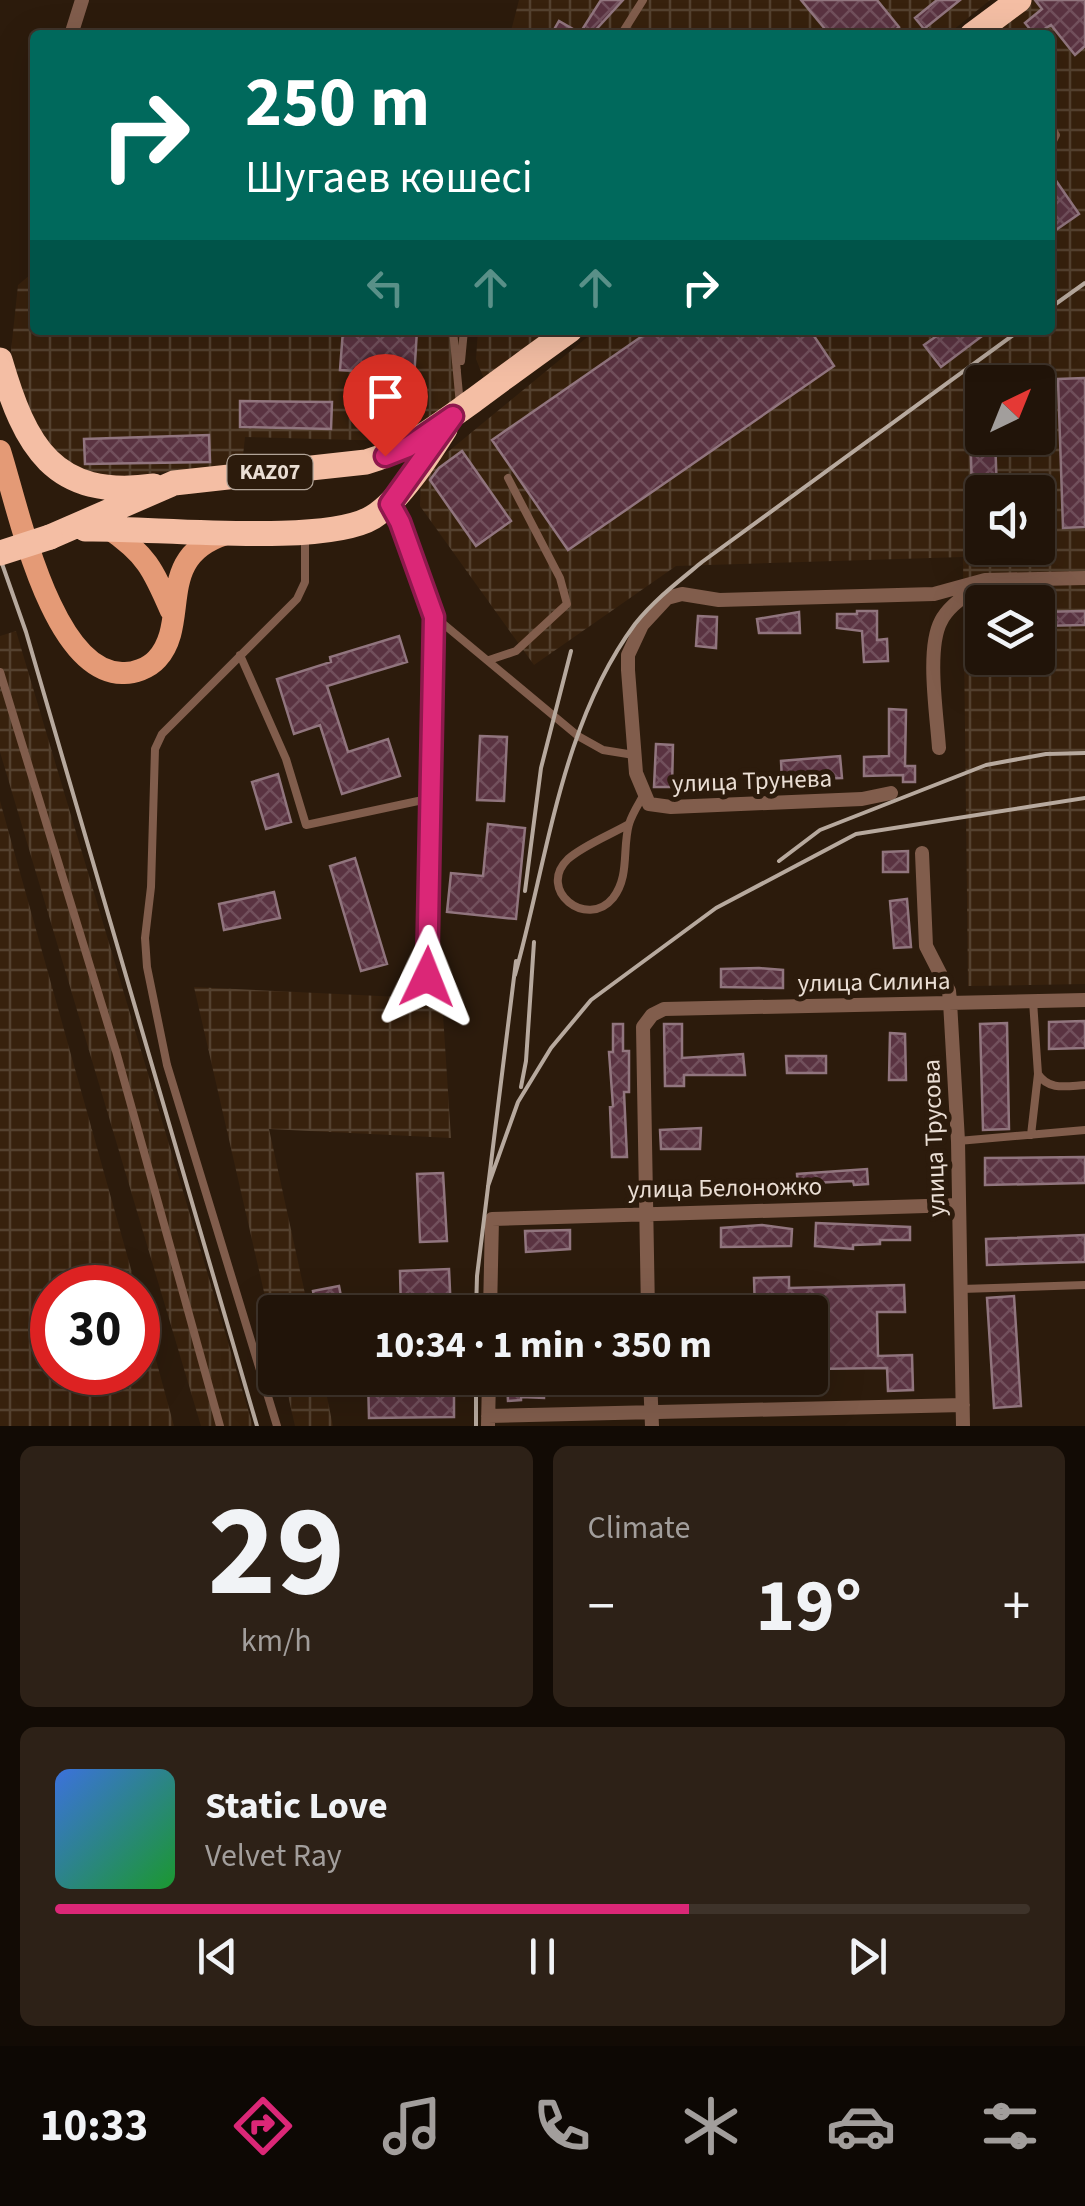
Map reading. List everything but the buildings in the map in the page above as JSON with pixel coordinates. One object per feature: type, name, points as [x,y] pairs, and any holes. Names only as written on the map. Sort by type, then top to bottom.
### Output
[{"type":"highway","points":[[982,30],[1020,0]]},
{"type":"highway","name":"KAZ07","points":[[0,553],[61,533],[174,483],[366,462],[408,447],[563,335]]},
{"type":"highway","points":[[0,360],[15,412],[49,464],[68,477],[108,489],[174,483]]},
{"type":"highway","name":"KAZ07","points":[[108,528],[178,533],[305,531],[356,524],[390,504],[457,413]]},
{"type":"highway","points":[[366,462],[380,467],[389,480],[390,504]]},
{"type":"highway","points":[[174,483],[160,496],[158,509],[163,521],[178,533]]},
{"type":"highway","points":[[61,533],[108,528]]},
{"type":"main road","points":[[0,451],[48,599],[63,632],[85,660],[103,670],[118,674],[144,668],[157,659],[166,642],[186,564],[205,541],[234,532]]},
{"type":"main road","points":[[108,528],[136,548],[157,578],[172,611]]},
{"type":"street","points":[[73,30],[82,0]]},
{"type":"street","points":[[390,504],[434,617],[427,977]]},
{"type":"street","points":[[938,748],[934,643],[938,625],[948,610],[985,580],[1085,578]]},
{"type":"street","name":"улица Трунева","points":[[891,793],[862,798],[671,807],[648,804],[636,773],[628,655],[653,612],[667,598],[682,594],[719,600],[934,594],[985,580]]},
{"type":"street","name":"улица Трусова","points":[[922,853],[926,946],[950,1002],[958,1141],[963,1426]]},
{"type":"street","name":"улица Силина","points":[[644,1213],[644,1027],[652,1015],[664,1009],[1085,1000]]},
{"type":"street","name":"улица Белоножко","points":[[490,1295],[492,1218],[959,1205]]},
{"type":"street","points":[[644,1213],[647,1295]]},
{"type":"street","points":[[489,1395],[488,1421],[652,1419],[963,1404]]},
{"type":"lane","points":[[625,30],[643,0]]},
{"type":"lane","points":[[454,335],[458,380]]},
{"type":"lane","points":[[457,413],[463,335]]},
{"type":"lane","points":[[489,660],[516,650],[567,604],[560,578],[508,478]]},
{"type":"lane","points":[[277,1426],[167,1066],[146,967],[145,938],[151,886],[155,750],[172,722],[296,599],[305,582],[305,531]]},
{"type":"lane","points":[[434,617],[578,736],[603,750],[634,755]]},
{"type":"lane","points":[[240,655],[286,759],[306,825],[432,798]]},
{"type":"lane","points":[[0,672],[116,1052],[220,1426]]},
{"type":"lane","points":[[629,824],[568,859],[561,869],[556,881],[560,896],[573,907],[596,909],[614,897],[623,878],[629,824],[642,796]]},
{"type":"lane","points":[[1032,1001],[1034,1062],[1043,1082],[1053,1087],[1085,1085]]},
{"type":"lane","points":[[1031,1135],[1038,1074]]},
{"type":"lane","points":[[958,1141],[1085,1130]]},
{"type":"lane","points":[[961,1289],[1085,1285]]},
{"type":"shaded area","points":[[519,0],[990,0],[953,30],[511,30]]},
{"type":"shaded area","points":[[1024,0],[1085,0],[1085,984],[968,986],[963,557],[676,566],[534,665],[420,506],[421,474],[590,335],[1055,335],[1055,30],[982,30]]},
{"type":"shaded area","points":[[30,275],[30,335],[461,335],[461,400],[394,441],[245,437],[242,465],[102,478],[56,455],[24,406],[11,351],[18,285]]},
{"type":"shaded area","points":[[478,335],[547,335],[484,379],[476,359]]},
{"type":"shaded area","points":[[16,631],[253,1426],[201,1426],[160,1289],[160,1265],[153,1265],[0,752],[0,636]]},
{"type":"shaded area","points":[[0,801],[130,1265],[30,1265],[30,1395],[160,1395],[160,1375],[174,1426],[0,1426]]},
{"type":"shaded area","points":[[194,987],[442,999],[451,1138],[269,1129],[305,1295],[265,1295]]},
{"type":"shaded area","points":[[288,1395],[327,1395],[333,1426],[295,1426]]},
{"type":"railway","points":[[1055,304],[1085,283]]},
{"type":"railway","points":[[515,975],[573,748],[610,663],[635,624],[702,562],[1013,335]]},
{"type":"railway","points":[[0,558],[26,632],[257,1426]]},
{"type":"railway","points":[[525,891],[541,768],[571,651]]},
{"type":"railway","points":[[779,861],[820,830],[986,765],[1046,754],[1085,753]]},
{"type":"railway","points":[[488,1186],[518,1102],[551,1048],[591,1000],[716,908],[856,834],[1085,798]]},
{"type":"railway","points":[[521,1087],[534,942]]},
{"type":"railway","points":[[476,1295],[516,961]]},
{"type":"railway","points":[[476,1395],[476,1426]]},
{"type":"route","points":[[385,456],[408,447],[453,416],[390,504],[434,617],[427,977]]}]
